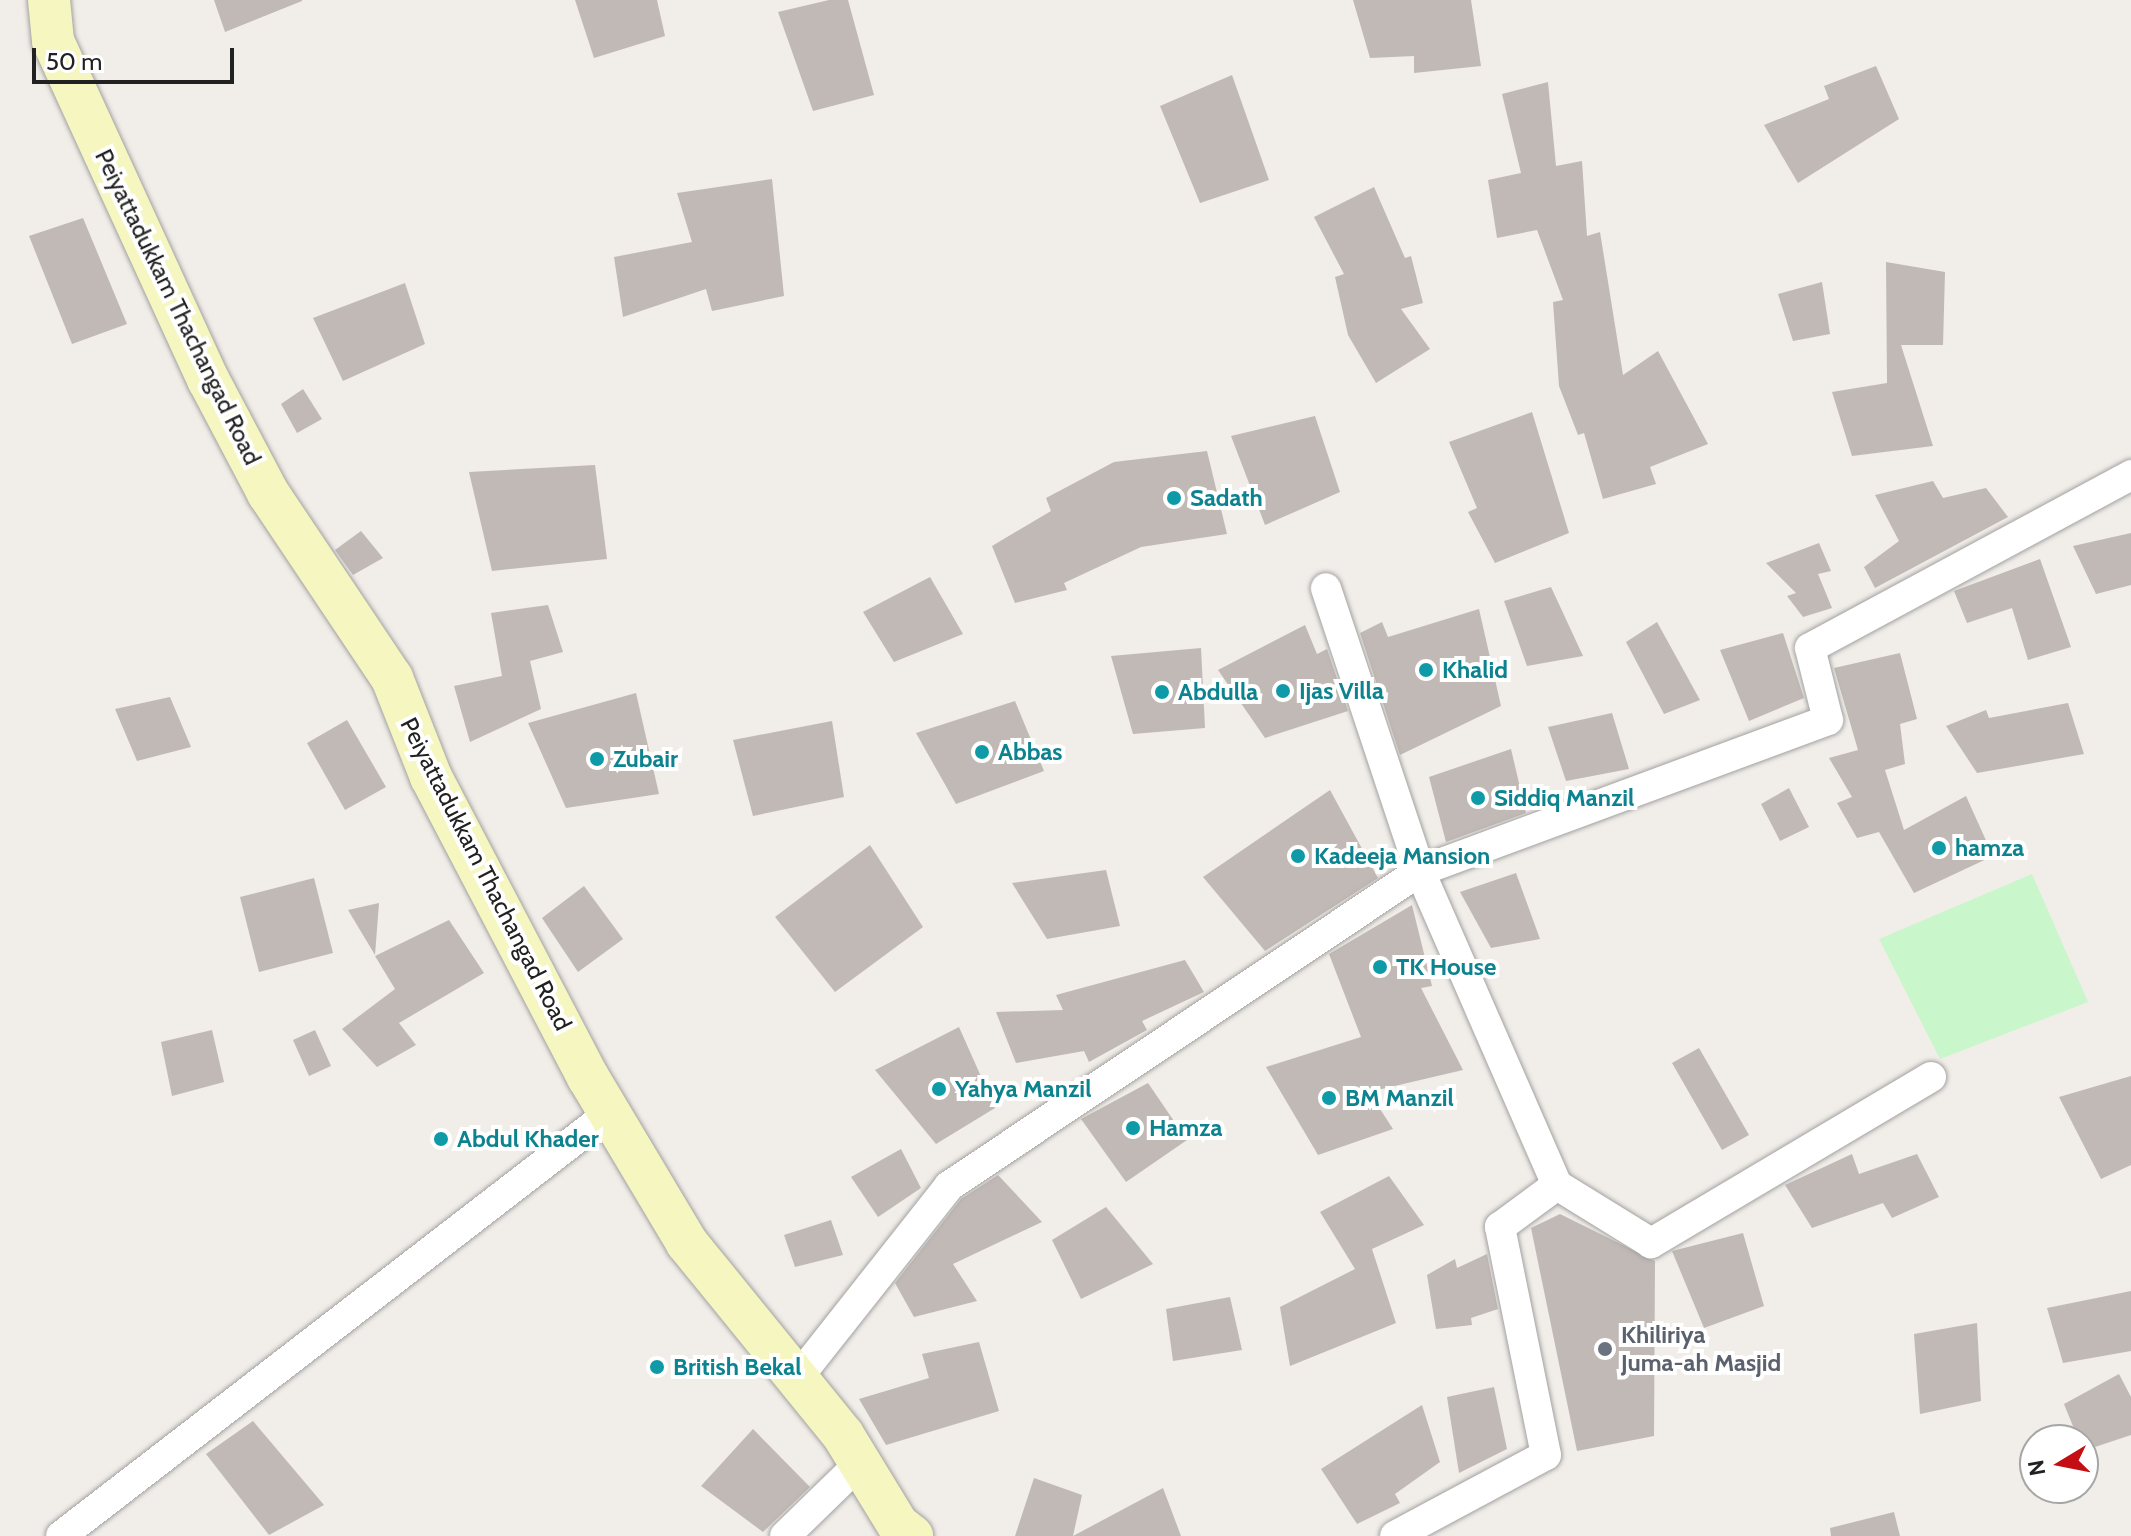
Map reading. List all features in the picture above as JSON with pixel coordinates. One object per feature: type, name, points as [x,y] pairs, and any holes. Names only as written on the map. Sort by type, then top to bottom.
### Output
[{"type":"main road","name":"Peiyattadukkam Thachangad Road","points":[[49,0],[53,41],[209,381],[268,493],[392,678],[431,777],[611,1112],[687,1243],[860,1463],[912,1536]]},
{"type":"street","points":[[796,1380],[949,1186],[1420,871],[1828,720],[1810,648],[2131,475]]},
{"type":"street","points":[[1326,588],[1420,871],[1557,1185],[1651,1243],[1931,1077]]},
{"type":"street","points":[[61,1536],[611,1112]]},
{"type":"street","points":[[1395,1536],[1546,1455],[1500,1227],[1557,1185]]},
{"type":"street","points":[[785,1536],[860,1463]]},
{"type":"green space","points":[[2032,874],[2088,1002],[1940,1059],[1879,939]]},
{"type":"building","points":[[214,0],[302,0],[302,1],[225,32]]},
{"type":"building","points":[[575,0],[657,0],[665,36],[594,58]]},
{"type":"building","points":[[829,0],[848,0],[874,95],[813,111],[778,12]]},
{"type":"building","points":[[1353,0],[1471,0],[1481,66],[1414,73],[1414,56],[1370,58]]},
{"type":"building","points":[[1876,66],[1899,119],[1798,183],[1764,125],[1829,99],[1824,86]]},
{"type":"building","points":[[1232,75],[1269,180],[1200,203],[1160,106]]},
{"type":"building","points":[[1548,82],[1556,166],[1582,161],[1587,236],[1600,232],[1623,375],[1658,351],[1708,444],[1650,467],[1656,484],[1603,499],[1584,433],[1578,435],[1559,386],[1553,302],[1563,300],[1537,230],[1497,238],[1488,180],[1521,173],[1502,94]]},
{"type":"building","points":[[772,179],[784,296],[712,311],[706,289],[623,317],[614,257],[692,242],[677,193]]},
{"type":"building","points":[[1374,187],[1405,258],[1411,256],[1423,303],[1401,309],[1430,349],[1376,383],[1348,335],[1335,277],[1344,274],[1314,217]]},
{"type":"building","points":[[83,218],[127,324],[72,344],[29,236]]},
{"type":"building","points":[[1886,262],[1945,272],[1943,345],[1901,345],[1933,446],[1852,456],[1832,392],[1887,383]]},
{"type":"building","points":[[1822,282],[1830,334],[1793,341],[1778,294]]},
{"type":"building","points":[[405,283],[425,344],[343,381],[313,318]]},
{"type":"building","points":[[303,389],[322,419],[297,433],[281,404]]},
{"type":"building","points":[[1532,412],[1569,533],[1495,563],[1468,512],[1477,508],[1449,442]]},
{"type":"building","points":[[1315,416],[1340,492],[1265,525],[1231,436]]},
{"type":"building","points":[[1207,451],[1227,534],[1141,547],[1064,583],[1067,590],[1015,603],[992,546],[1051,511],[1046,498],[1114,462]]},
{"type":"building","points":[[595,465],[607,559],[492,571],[469,472]]},
{"type":"building","points":[[1933,481],[1943,498],[1986,488],[2008,517],[1875,588],[1864,567],[1899,541],[1875,495]]},
{"type":"building","points":[[361,531],[383,558],[353,575],[335,550]]},
{"type":"building","points":[[2131,533],[2131,585],[2096,594],[2073,546]]},
{"type":"building","points":[[1819,543],[1831,571],[1818,574],[1832,608],[1803,617],[1787,596],[1796,593],[1766,563]]},
{"type":"building","points":[[2040,559],[2071,647],[2028,660],[2012,608],[1967,623],[1954,591]]},
{"type":"building","points":[[930,577],[963,634],[894,662],[863,612]]},
{"type":"building","points":[[1551,587],[1583,656],[1527,666],[1504,601]]},
{"type":"building","points":[[548,605],[563,652],[530,661],[541,709],[470,742],[454,686],[502,676],[491,613]]},
{"type":"building","name":"Khalid","points":[[1479,609],[1501,706],[1400,755],[1360,633],[1382,622],[1388,637]]},
{"type":"building","points":[[1657,622],[1700,700],[1664,714],[1626,642]]},
{"type":"building","name":"Ijas Villa","points":[[1305,625],[1317,654],[1327,649],[1348,711],[1265,738],[1218,670]]},
{"type":"building","points":[[1783,633],[1804,698],[1749,721],[1720,650]]},
{"type":"building","name":"Abdulla","points":[[1201,648],[1205,728],[1133,734],[1111,656]]},
{"type":"building","points":[[1900,653],[1917,719],[1900,724],[1905,764],[1885,770],[1904,830],[1966,796],[1993,856],[1914,893],[1879,832],[1857,838],[1837,803],[1852,797],[1829,758],[1858,750],[1834,668]]},
{"type":"building","name":"Zubair","points":[[636,693],[659,794],[566,808],[528,723]]},
{"type":"building","points":[[170,697],[191,747],[137,761],[115,709]]},
{"type":"building","name":"Abbas","points":[[1015,701],[1044,771],[956,804],[916,733]]},
{"type":"building","points":[[2068,703],[2084,754],[1977,773],[1946,726],[1986,710],[1989,718]]},
{"type":"building","points":[[1612,713],[1629,769],[1566,781],[1548,727]]},
{"type":"building","points":[[347,720],[386,787],[345,810],[307,743]]},
{"type":"building","points":[[832,721],[844,797],[753,816],[733,740]]},
{"type":"building","name":"Siddiq Manzil","points":[[1511,749],[1526,813],[1446,842],[1429,777]]},
{"type":"building","points":[[1789,788],[1809,827],[1780,841],[1761,804]]},
{"type":"building","name":"Kadeeja Mansion","points":[[1330,790],[1378,878],[1265,951],[1203,877]]},
{"type":"building","points":[[870,845],[923,927],[835,992],[775,917]]},
{"type":"building","points":[[1106,870],[1120,926],[1047,939],[1012,883]]},
{"type":"building","points":[[1516,873],[1540,939],[1491,948],[1460,892]]},
{"type":"building","points":[[314,878],[333,953],[259,972],[240,897]]},
{"type":"building","points":[[584,886],[623,939],[578,972],[542,918]]},
{"type":"building","points":[[379,903],[375,955],[348,910]]},
{"type":"building","points":[[1412,905],[1432,986],[1421,988],[1463,1070],[1369,1092],[1393,1129],[1318,1155],[1266,1067],[1361,1037],[1329,954]]},
{"type":"building","points":[[449,920],[484,973],[399,1023],[416,1045],[377,1067],[342,1029],[395,989],[375,956]]},
{"type":"building","points":[[1185,960],[1204,992],[1142,1021],[1147,1030],[1089,1062],[1084,1051],[1016,1063],[996,1012],[1063,1010],[1056,995]]},
{"type":"building","name":"Yahya Manzil","points":[[959,1027],[995,1108],[936,1144],[875,1070]]},
{"type":"building","points":[[212,1030],[224,1082],[172,1096],[161,1042]]},
{"type":"building","points":[[315,1030],[331,1066],[309,1076],[293,1040]]},
{"type":"building","points":[[1699,1048],[1749,1135],[1722,1150],[1672,1063]]},
{"type":"building","points":[[2131,1076],[2131,1165],[2101,1179],[2059,1097]]},
{"type":"building","name":"Hamza","points":[[1148,1083],[1187,1140],[1126,1182],[1081,1119]]},
{"type":"building","points":[[901,1149],[921,1188],[878,1217],[851,1177]]},
{"type":"building","points":[[1852,1154],[1859,1174],[1917,1154],[1939,1197],[1892,1218],[1883,1203],[1812,1228],[1785,1185]]},
{"type":"building","points":[[998,1175],[1042,1222],[953,1264],[977,1301],[914,1317],[895,1283],[961,1199]]},
{"type":"building","points":[[1389,1176],[1424,1225],[1372,1249],[1396,1323],[1290,1366],[1280,1307],[1355,1269],[1320,1212]]},
{"type":"building","points":[[1106,1207],[1153,1264],[1081,1299],[1052,1240]]},
{"type":"building","name":"Khiliriya Juma-ah Masjid","points":[[1560,1214],[1655,1261],[1654,1436],[1577,1451],[1531,1228]]},
{"type":"building","points":[[831,1220],[843,1255],[795,1267],[784,1235]]},
{"type":"building","points":[[1743,1233],[1764,1306],[1704,1328],[1672,1251]]},
{"type":"building","points":[[1487,1254],[1498,1309],[1471,1318],[1472,1325],[1436,1329],[1427,1275],[1455,1259],[1457,1268]]},
{"type":"building","points":[[2131,1291],[2131,1351],[2063,1363],[2047,1308]]},
{"type":"building","points":[[1230,1297],[1242,1350],[1173,1361],[1166,1309]]},
{"type":"building","points":[[1977,1323],[1981,1401],[1920,1414],[1914,1334]]},
{"type":"building","points":[[979,1342],[999,1411],[886,1445],[859,1399],[929,1378],[922,1354]]},
{"type":"building","points":[[2119,1374],[2131,1397],[2131,1435],[2099,1446],[2099,1424],[2072,1424],[2064,1404]]},
{"type":"building","points":[[1494,1387],[1507,1449],[1459,1473],[1447,1397]]},
{"type":"building","points":[[1422,1405],[1440,1462],[1395,1494],[1400,1503],[1357,1524],[1321,1469]]},
{"type":"building","points":[[253,1421],[324,1505],[269,1535],[206,1454]]},
{"type":"building","points":[[753,1429],[810,1487],[763,1532],[701,1486]]},
{"type":"building","points":[[1034,1478],[1082,1495],[1073,1536],[1015,1536]]},
{"type":"building","points":[[1163,1488],[1181,1536],[1073,1536]]},
{"type":"building","points":[[1894,1512],[1900,1536],[1831,1536],[1830,1528]]},
{"type":"place","name":"Sadath","points":[[1174,498]]},
{"type":"place","name":"Khalid","points":[[1426,670]]},
{"type":"place","name":"Ijas Villa","points":[[1283,691]]},
{"type":"place","name":"Abdulla","points":[[1162,692]]},
{"type":"place","name":"Abbas","points":[[982,752]]},
{"type":"place","name":"Zubair","points":[[597,759]]},
{"type":"place","name":"Siddiq Manzil","points":[[1478,798]]},
{"type":"place","name":"hamza","points":[[1939,848]]},
{"type":"place","name":"Kadeeja Mansion","points":[[1298,856]]},
{"type":"place","name":"TK House","points":[[1380,967]]},
{"type":"place","name":"Yahya Manzil","points":[[939,1089]]},
{"type":"place","name":"BM Manzil","points":[[1329,1098]]},
{"type":"place","name":"Hamza","points":[[1133,1128]]},
{"type":"place","name":"Abdul Khader","points":[[441,1139]]},
{"type":"place","name":"Khiliriya Juma-ah Masjid","points":[[1605,1349]]},
{"type":"place","name":"British Bekal","points":[[657,1367]]}]
